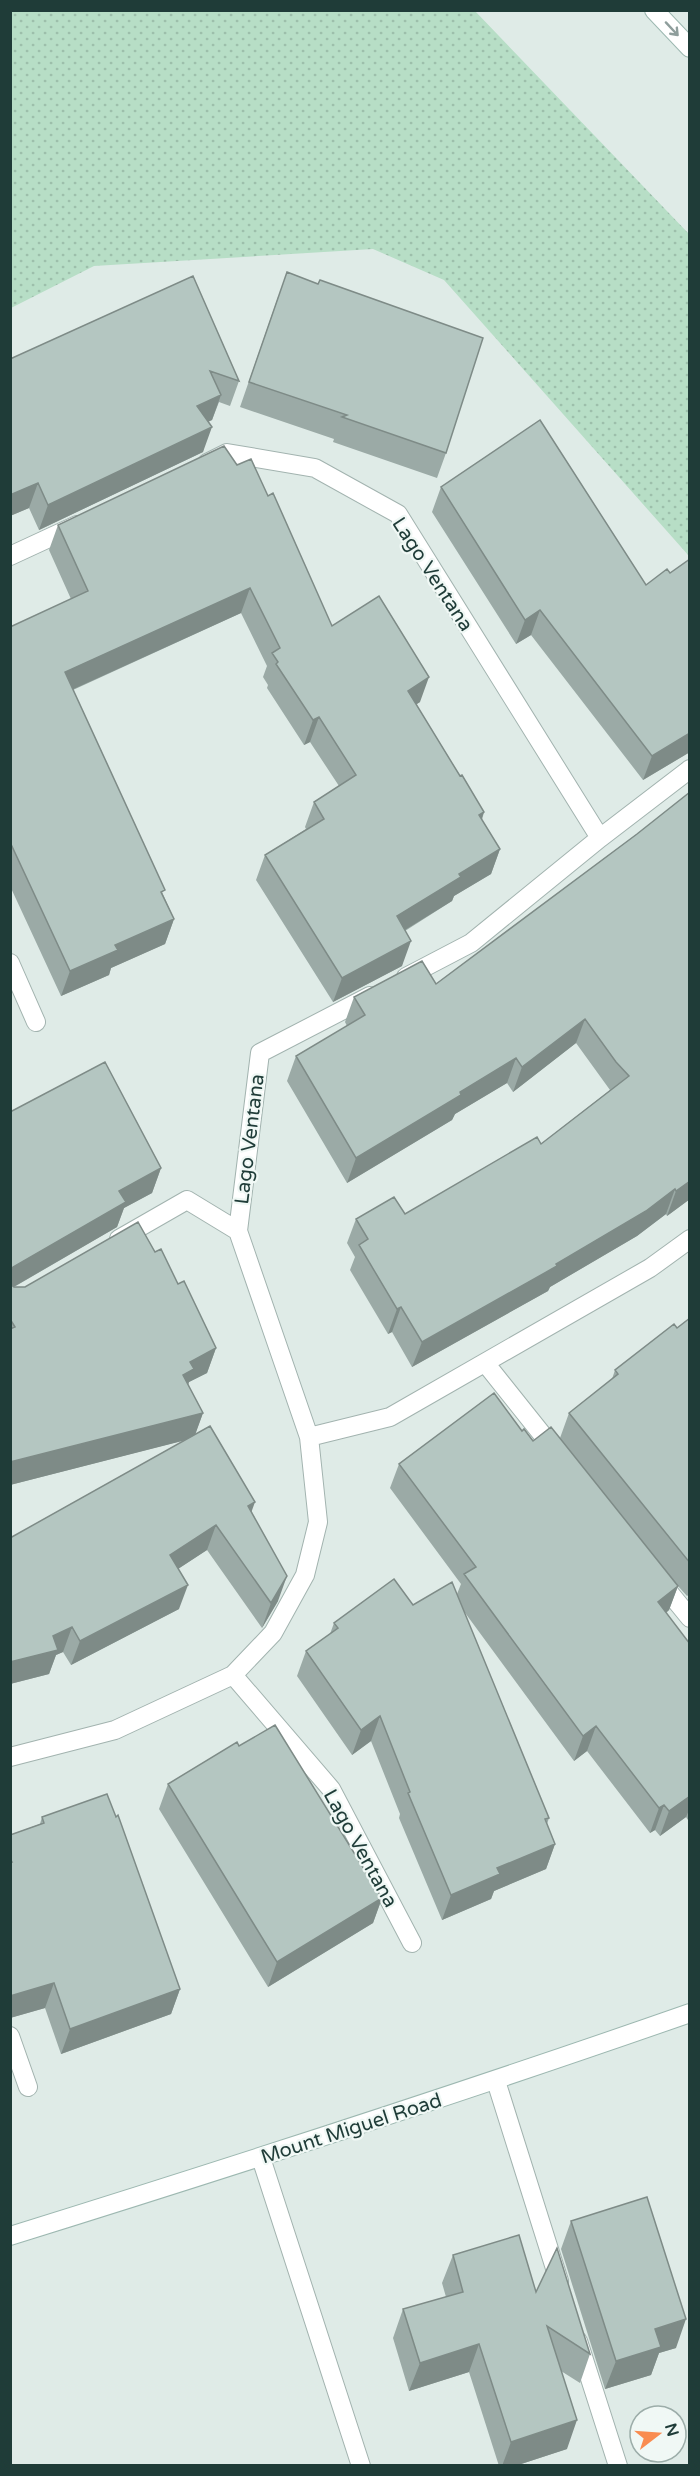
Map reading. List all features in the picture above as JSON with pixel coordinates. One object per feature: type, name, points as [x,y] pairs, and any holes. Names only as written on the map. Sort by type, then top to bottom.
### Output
[{"type":"street","points":[[654,10],[690,48]]},
{"type":"street","name":"Lago Ventana","points":[[186,473],[227,453],[315,468],[398,514],[600,838]]},
{"type":"street","points":[[10,556],[93,517]]},
{"type":"street","name":"Lago Ventana","points":[[10,1757],[116,1730],[233,1675],[273,1634],[305,1575],[318,1522],[309,1437],[238,1231],[260,1053],[471,943],[600,838],[690,769]]},
{"type":"street","points":[[10,963],[36,1022]]},
{"type":"street","points":[[104,1248],[187,1200],[238,1231]]},
{"type":"street","points":[[309,1437],[390,1417],[650,1268],[690,1239]]},
{"type":"street","points":[[486,1364],[566,1464]]},
{"type":"street","points":[[646,1564],[690,1618]]},
{"type":"street","name":"Lago Ventana","points":[[233,1675],[331,1789],[412,1943]]},
{"type":"street","name":"Mount Miguel Road","points":[[10,2236],[261,2158],[496,2081],[690,2013]]},
{"type":"street","points":[[10,2036],[28,2087]]},
{"type":"street","points":[[496,2081],[564,2296]]},
{"type":"street","points":[[261,2158],[361,2466]]},
{"type":"street","points":[[571,2319],[618,2466]]},
{"type":"green space","points":[[11,10],[475,11],[689,234],[689,556],[444,280],[373,249],[94,266],[11,308]]},
{"type":"building","points":[[287,272],[318,284],[320,280],[483,338],[446,453],[342,417],[347,415],[249,382]]},
{"type":"building","points":[[193,276],[239,381],[210,371],[221,395],[197,406],[212,427],[48,505],[38,483],[10,495],[10,359]]},
{"type":"building","points":[[540,420],[646,585],[667,569],[670,573],[690,559],[690,733],[652,756],[540,610],[525,620],[441,487]]},
{"type":"building","points":[[224,446],[237,465],[251,459],[268,496],[273,493],[332,626],[379,596],[429,677],[408,691],[484,812],[479,815],[500,849],[459,874],[461,877],[397,916],[411,941],[342,978],[265,855],[324,819],[314,802],[356,775],[319,717],[313,720],[276,664],[278,662],[272,653],[280,648],[250,588],[65,672],[165,890],[161,892],[174,919],[115,945],[118,950],[70,971],[10,842],[10,627],[88,591],[58,525]]},
{"type":"building","points":[[690,792],[690,1181],[676,1191],[675,1189],[646,1211],[556,1264],[557,1266],[422,1342],[401,1307],[397,1309],[359,1245],[368,1239],[356,1219],[394,1197],[405,1214],[537,1137],[541,1144],[629,1076],[585,1019],[522,1067],[516,1058],[460,1092],[461,1095],[356,1158],[296,1056],[365,1015],[354,997],[422,961],[436,984]]},
{"type":"building","points":[[105,1062],[161,1168],[119,1191],[126,1202],[13,1267],[10,1271],[10,1112]]},
{"type":"building","points":[[138,1222],[155,1252],[161,1249],[178,1284],[184,1281],[216,1348],[190,1362],[194,1369],[183,1375],[203,1413],[10,1462],[10,1329],[15,1327],[10,1319],[10,1284],[14,1287],[25,1287]]},
{"type":"building","points":[[690,1318],[690,1563],[569,1413],[618,1374],[615,1370],[674,1324],[677,1328]]},
{"type":"building","points":[[494,1393],[522,1431],[524,1429],[533,1441],[551,1427],[678,1586],[658,1602],[690,1644],[690,1796],[669,1811],[664,1805],[659,1808],[596,1726],[583,1736],[464,1574],[476,1567],[399,1464]]},
{"type":"building","points":[[210,1426],[255,1502],[248,1506],[287,1576],[271,1603],[216,1525],[170,1555],[188,1585],[80,1641],[72,1627],[53,1636],[58,1650],[10,1662],[10,1538]]},
{"type":"building","points":[[394,1579],[413,1605],[452,1582],[549,1818],[545,1819],[555,1844],[497,1868],[500,1874],[451,1895],[408,1793],[410,1792],[380,1716],[361,1730],[306,1651],[338,1628],[334,1623]]},
{"type":"building","points":[[275,1725],[382,1898],[277,1962],[168,1784],[237,1742],[239,1746]]},
{"type":"building","points":[[107,1794],[116,1817],[118,1815],[180,1989],[70,2029],[54,1983],[10,1996],[10,1862],[12,1862],[10,1835],[44,1823],[42,1817]]},
{"type":"building","points":[[647,2197],[686,2319],[655,2329],[661,2347],[616,2361],[571,2221]]},
{"type":"building","points":[[519,2235],[536,2292],[557,2248],[590,2354],[547,2326],[577,2420],[511,2442],[479,2344],[420,2363],[403,2309],[463,2292],[453,2255]]}]
